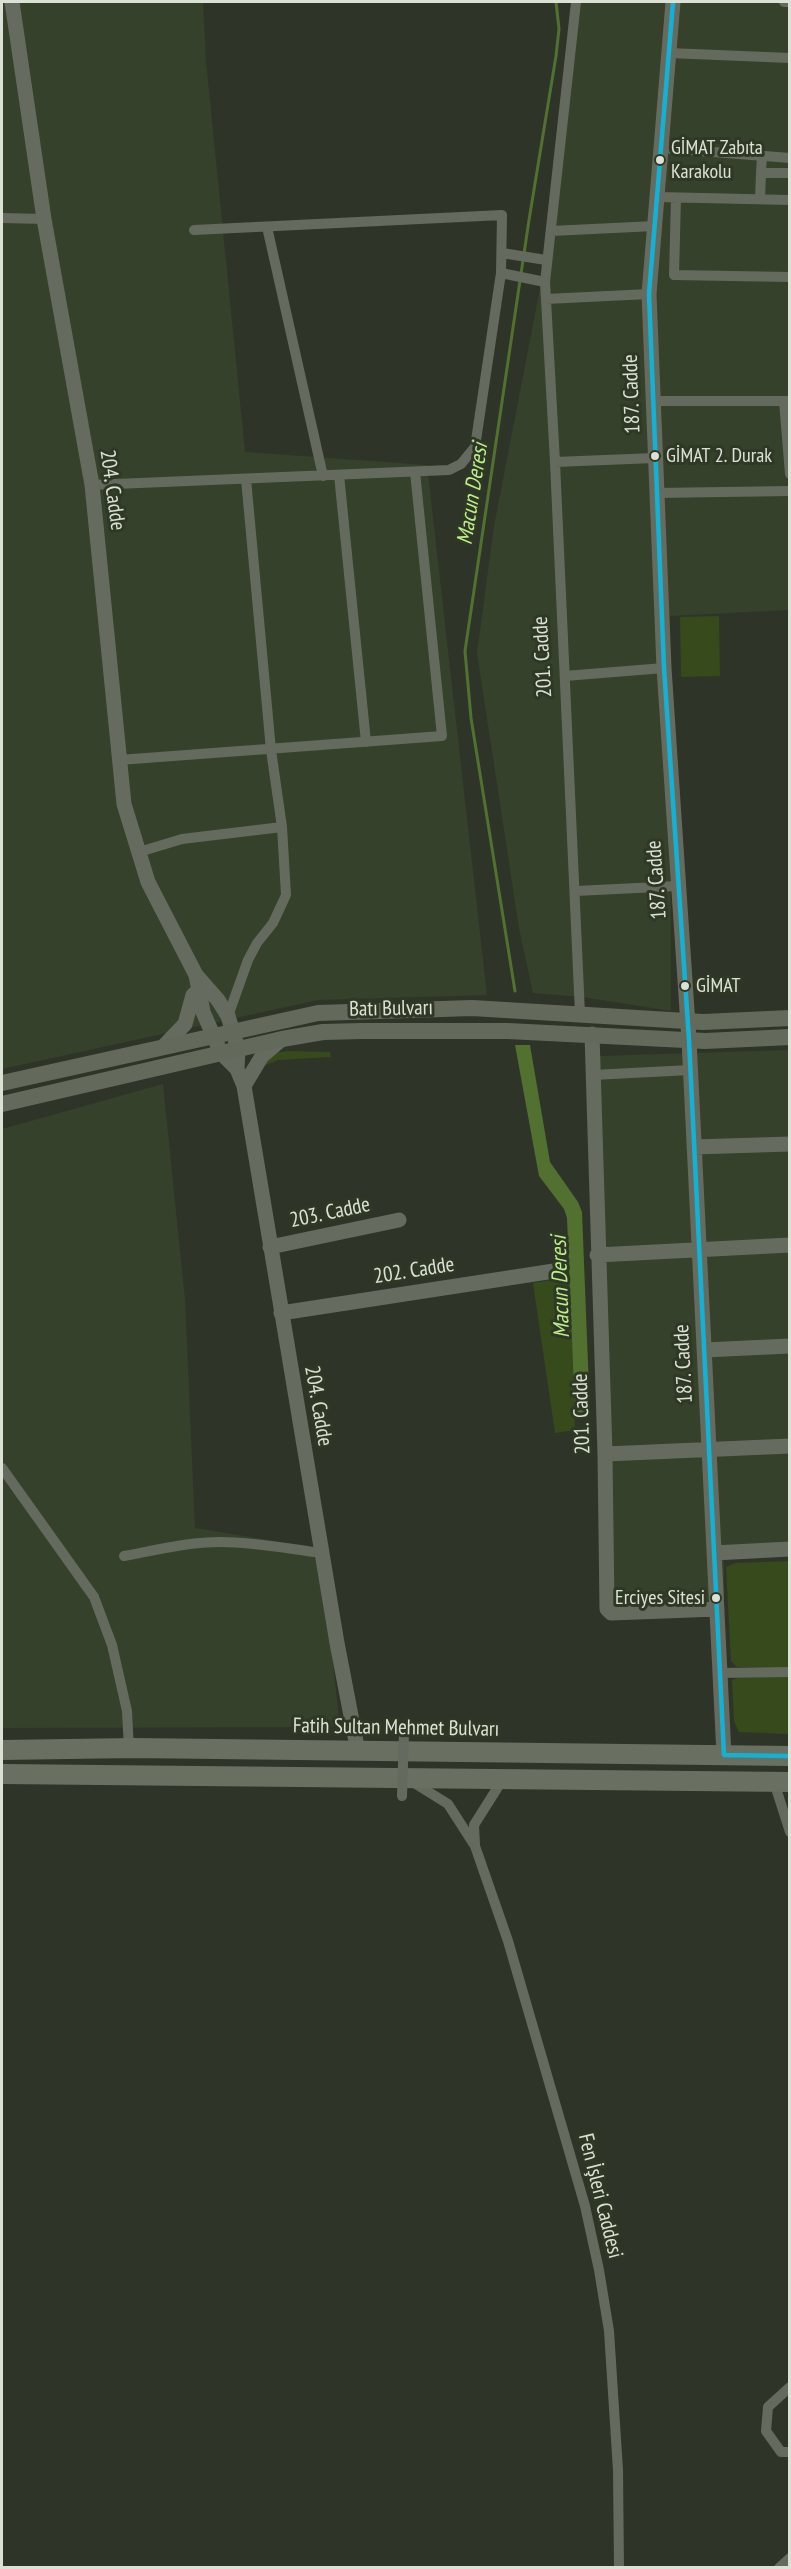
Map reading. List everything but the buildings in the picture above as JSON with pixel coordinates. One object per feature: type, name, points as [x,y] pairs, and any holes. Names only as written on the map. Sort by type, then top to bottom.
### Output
[{"type":"highway","name":"Fatih Sultan Mehmet Bulvarı","points":[[2,1750],[129,1749],[789,1756]]},
{"type":"highway","points":[[2,1774],[404,1787],[503,1779],[782,1782]]},
{"type":"main road","name":"Batı Bulvarı","points":[[2,1083],[213,1035],[230,1023],[343,1012],[472,1008],[687,1021],[789,1018]]},
{"type":"main road","name":"Batı Bulvarı","points":[[2,1104],[282,1039],[323,1032],[508,1030],[688,1040],[789,1037]]},
{"type":"street","name":"204. Cadde","points":[[12,2],[44,219],[92,485],[124,804],[148,882],[196,975],[230,1023],[238,1049],[237,1069]]},
{"type":"street","name":"201. Cadde","points":[[576,2],[545,282],[576,891],[580,1014]]},
{"type":"street","name":"187. Cadde","points":[[673,2],[649,294],[664,668],[690,1070],[724,1755]]},
{"type":"street","points":[[784,2],[789,2]]},
{"type":"street","points":[[669,52],[789,58]]},
{"type":"street","points":[[662,148],[789,159]]},
{"type":"street","points":[[760,200],[762,156]]},
{"type":"street","points":[[761,173],[789,173]]},
{"type":"street","points":[[658,197],[789,200]]},
{"type":"street","points":[[676,198],[674,275],[789,277]]},
{"type":"street","points":[[92,485],[449,470],[462,464],[475,447],[501,273],[502,215],[194,230]]},
{"type":"street","points":[[2,218],[44,219]]},
{"type":"street","points":[[267,226],[323,476]]},
{"type":"street","points":[[551,231],[655,226]]},
{"type":"street","points":[[502,253],[546,260]]},
{"type":"street","points":[[501,273],[545,282]]},
{"type":"street","points":[[546,299],[649,294]]},
{"type":"street","points":[[653,402],[787,401],[789,474]]},
{"type":"street","points":[[555,462],[656,458]]},
{"type":"street","points":[[119,760],[442,736],[415,472]]},
{"type":"street","points":[[339,475],[366,742]]},
{"type":"street","points":[[230,1023],[248,960],[256,943],[273,923],[284,904],[286,870],[271,750],[246,479]]},
{"type":"street","points":[[657,493],[789,491]]},
{"type":"street","points":[[565,676],[664,668]]},
{"type":"street","points":[[139,852],[200,836],[282,827]]},
{"type":"street","points":[[576,891],[678,886]]},
{"type":"street","name":"204. Cadde","points":[[196,975],[203,1012],[221,1053],[237,1069],[244,1086],[322,1553],[358,1752]]},
{"type":"street","points":[[163,1047],[185,1024],[193,995],[198,991]]},
{"type":"street","name":"201. Cadde","points":[[592,1034],[608,1612],[717,1609]]},
{"type":"street","points":[[244,1086],[262,1056],[282,1039]]},
{"type":"street","points":[[593,1075],[690,1070]]},
{"type":"street","points":[[694,1147],[789,1144]]},
{"type":"street","name":"203. Cadde","points":[[270,1247],[399,1220]]},
{"type":"street","points":[[597,1255],[789,1245]]},
{"type":"street","name":"202. Cadde","points":[[281,1313],[554,1271]]},
{"type":"street","points":[[704,1350],[789,1346]]},
{"type":"street","points":[[605,1454],[789,1446]]},
{"type":"street","points":[[2,1468],[94,1598],[112,1645],[127,1711],[129,1749]]},
{"type":"street","points":[[124,1557],[169,1547],[219,1542],[322,1553]]},
{"type":"street","points":[[714,1553],[789,1549]]},
{"type":"street","points":[[720,1673],[789,1672]]},
{"type":"street","points":[[404,1733],[404,1787],[448,1804],[475,1846]]},
{"type":"street","points":[[475,1846],[474,1825],[503,1779]]},
{"type":"street","points":[[782,1782],[789,1832]]},
{"type":"street","name":"Fen İşleri Caddesi","points":[[475,1846],[515,1963],[585,2206],[599,2270],[609,2331],[614,2397],[619,2568]]},
{"type":"street","points":[[789,2387],[768,2407],[766,2431],[772,2443],[781,2452],[789,2452]]},
{"type":"street","points":[[779,2568],[789,2558]]},
{"type":"shaded area","points":[[2,2],[203,2],[206,61],[245,452],[427,465],[487,995],[318,1000],[2,1069]]},
{"type":"shaded area","points":[[580,2],[789,2],[789,610],[670,616],[671,1011],[583,997],[533,993],[519,928],[477,653],[494,526],[548,247]]},
{"type":"shaded area","points":[[719,616],[720,676],[681,677],[680,617]]},
{"type":"shaded area","points":[[515,1045],[530,1045],[550,1162],[578,1202],[582,1212],[590,1414],[575,1415],[567,1218],[564,1209],[539,1176]]},
{"type":"shaded area","points":[[789,1050],[789,1554],[724,1560],[724,1600],[611,1609],[599,1056]]},
{"type":"shaded area","points":[[330,1052],[331,1057],[278,1060],[263,1066],[275,1053]]},
{"type":"shaded area","points":[[163,1084],[185,1300],[195,1528],[312,1547],[328,1618],[340,1727],[2,1728],[2,1129]]},
{"type":"shaded area","points":[[570,1277],[575,1430],[555,1433],[533,1283]]},
{"type":"shaded area","points":[[789,1561],[789,1668],[737,1667],[731,1661],[726,1567],[736,1563]]},
{"type":"shaded area","points":[[789,1676],[789,1734],[739,1732],[734,1721],[732,1680]]},
{"type":"waterway","name":"Macun Deresi","points":[[515,991],[471,718],[465,651],[529,220],[556,56],[559,29],[556,2]]},
{"type":"transit line","points":[[673,2],[649,294],[664,668],[689,1040],[724,1755],[790,1756]]},
{"type":"place","name":"GİMAT Zabıta Karakolu","points":[[660,160]]},
{"type":"place","name":"GİMAT 2. Durak","points":[[655,456]]},
{"type":"place","name":"GİMAT","points":[[685,986]]},
{"type":"place","name":"Erciyes Sitesi","points":[[716,1598]]}]
